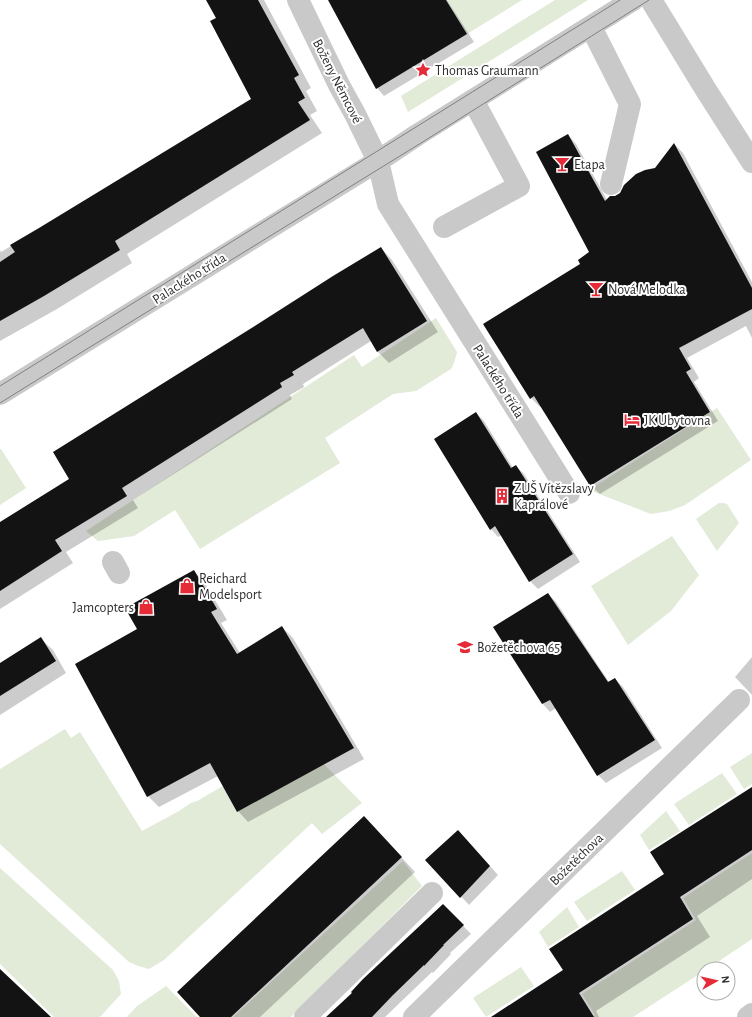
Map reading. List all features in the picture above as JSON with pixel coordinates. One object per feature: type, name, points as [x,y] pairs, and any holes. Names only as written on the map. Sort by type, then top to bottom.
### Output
[{"type":"street","name":"Boženy Němcové","points":[[298,0],[378,161]]},
{"type":"street","name":"Palackého třída","points":[[0,394],[378,161],[633,0]]},
{"type":"street","points":[[651,0],[752,162]]},
{"type":"street","points":[[590,27],[630,104],[611,184]]},
{"type":"street","points":[[444,227],[519,186],[473,100]]},
{"type":"street","name":"Palackého třída","points":[[378,161],[388,204],[569,493]]},
{"type":"street","name":"Božetěchova","points":[[414,1017],[739,700]]},
{"type":"street","points":[[305,1017],[432,893]]},
{"type":"street","points":[[748,1017],[752,1014]]},
{"type":"green space","points":[[447,0],[522,0],[467,34]]},
{"type":"green space","points":[[555,0],[588,0],[408,112],[401,96]]},
{"type":"green space","points":[[436,318],[457,352],[451,369],[416,391],[393,394],[325,438],[340,463],[200,549],[175,510],[134,536],[98,541],[86,531],[354,355],[362,367]]},
{"type":"green space","points":[[717,408],[751,460],[685,505],[669,511],[651,514],[589,490]]},
{"type":"green space","points":[[0,449],[26,488],[0,505]]},
{"type":"green space","points":[[719,503],[727,504],[739,523],[717,551],[696,519]]},
{"type":"green space","points":[[672,536],[699,575],[671,611],[628,645],[591,586]]},
{"type":"green space","points":[[65,729],[71,738],[80,732],[142,831],[223,786],[237,812],[324,764],[362,803],[322,834],[312,823],[164,960],[149,969],[129,962],[0,844],[0,769]]},
{"type":"green space","points":[[752,753],[752,784],[744,789],[730,767]]},
{"type":"green space","points":[[722,773],[737,794],[689,825],[674,804]]},
{"type":"green space","points":[[666,811],[680,831],[649,850],[640,835]]},
{"type":"green space","points":[[752,853],[752,939],[719,961],[696,961],[696,976],[633,1017],[593,1017],[595,1015],[582,994],[696,920],[683,898]]},
{"type":"green space","points":[[403,861],[422,886],[291,1017],[233,1017]]},
{"type":"green space","points":[[0,868],[113,970],[119,981],[121,994],[100,1017],[54,1017],[0,964]]},
{"type":"green space","points":[[622,871],[635,890],[587,921],[574,902]]},
{"type":"green space","points":[[567,907],[579,927],[548,947],[539,932]]},
{"type":"green space","points":[[521,967],[534,986],[486,1017],[473,998]]},
{"type":"green space","points":[[166,986],[197,1017],[127,1017],[137,1006]]},
{"type":"building","points":[[206,0],[258,0],[299,75],[294,78],[305,98],[298,102],[310,120],[115,241],[120,250],[0,321],[0,262],[15,252],[10,245],[251,99],[210,21],[216,18]]},
{"type":"building","points":[[328,0],[446,0],[467,34],[376,89]]},
{"type":"building","points":[[568,134],[605,201],[610,196],[615,196],[620,193],[624,185],[636,174],[655,168],[674,143],[752,288],[752,309],[679,348],[691,369],[686,372],[710,412],[590,486],[534,396],[530,399],[483,324],[580,264],[578,260],[589,252],[536,152]]},
{"type":"building","points":[[381,247],[427,321],[377,352],[363,328],[292,372],[294,375],[280,383],[282,387],[122,488],[127,496],[55,540],[62,551],[0,591],[0,522],[69,479],[53,452]]},
{"type":"building","name":"ZUŠ Vítězslavy Kaprálové","points":[[476,412],[511,468],[516,465],[573,554],[529,582],[495,526],[490,530],[434,439]]},
{"type":"building","points":[[194,570],[217,609],[211,612],[237,654],[282,626],[354,748],[237,812],[210,763],[147,797],[75,664],[137,629],[125,608]]},
{"type":"building","points":[[548,593],[608,682],[615,678],[655,740],[597,776],[550,700],[542,704],[493,627]]},
{"type":"building","points":[[41,637],[56,661],[0,696],[0,663]]},
{"type":"building","points":[[752,787],[752,850],[680,897],[693,919],[579,993],[594,1017],[491,1017],[563,970],[549,949],[664,874],[650,852]]},
{"type":"building","points":[[364,816],[402,857],[231,1017],[200,1017],[177,992]]},
{"type":"building","points":[[458,830],[490,866],[460,898],[425,860]]},
{"type":"building","points":[[443,904],[464,925],[372,1017],[326,1017],[352,993],[351,992],[363,979]]},
{"type":"building","points":[[0,969],[51,1017],[0,1017]]},
{"type":"tram line","points":[[0,386],[620,0]]},
{"type":"tram line","points":[[0,403],[421,143],[649,0]]},
{"type":"place","name":"Thomas Graumann","points":[[423,70]]},
{"type":"place","name":"Etapa","points":[[562,164]]},
{"type":"place","name":"Nová Melodka","points":[[596,289]]},
{"type":"place","name":"JK Ubytovna","points":[[632,420]]},
{"type":"place","name":"ZUŠ Vítězslavy Kaprálové","points":[[502,496]]},
{"type":"place","name":"Reichard Modelsport","points":[[187,586]]},
{"type":"place","name":"Jamcopters","points":[[146,607]]},
{"type":"place","name":"Božetěchova 65","points":[[465,647]]}]
